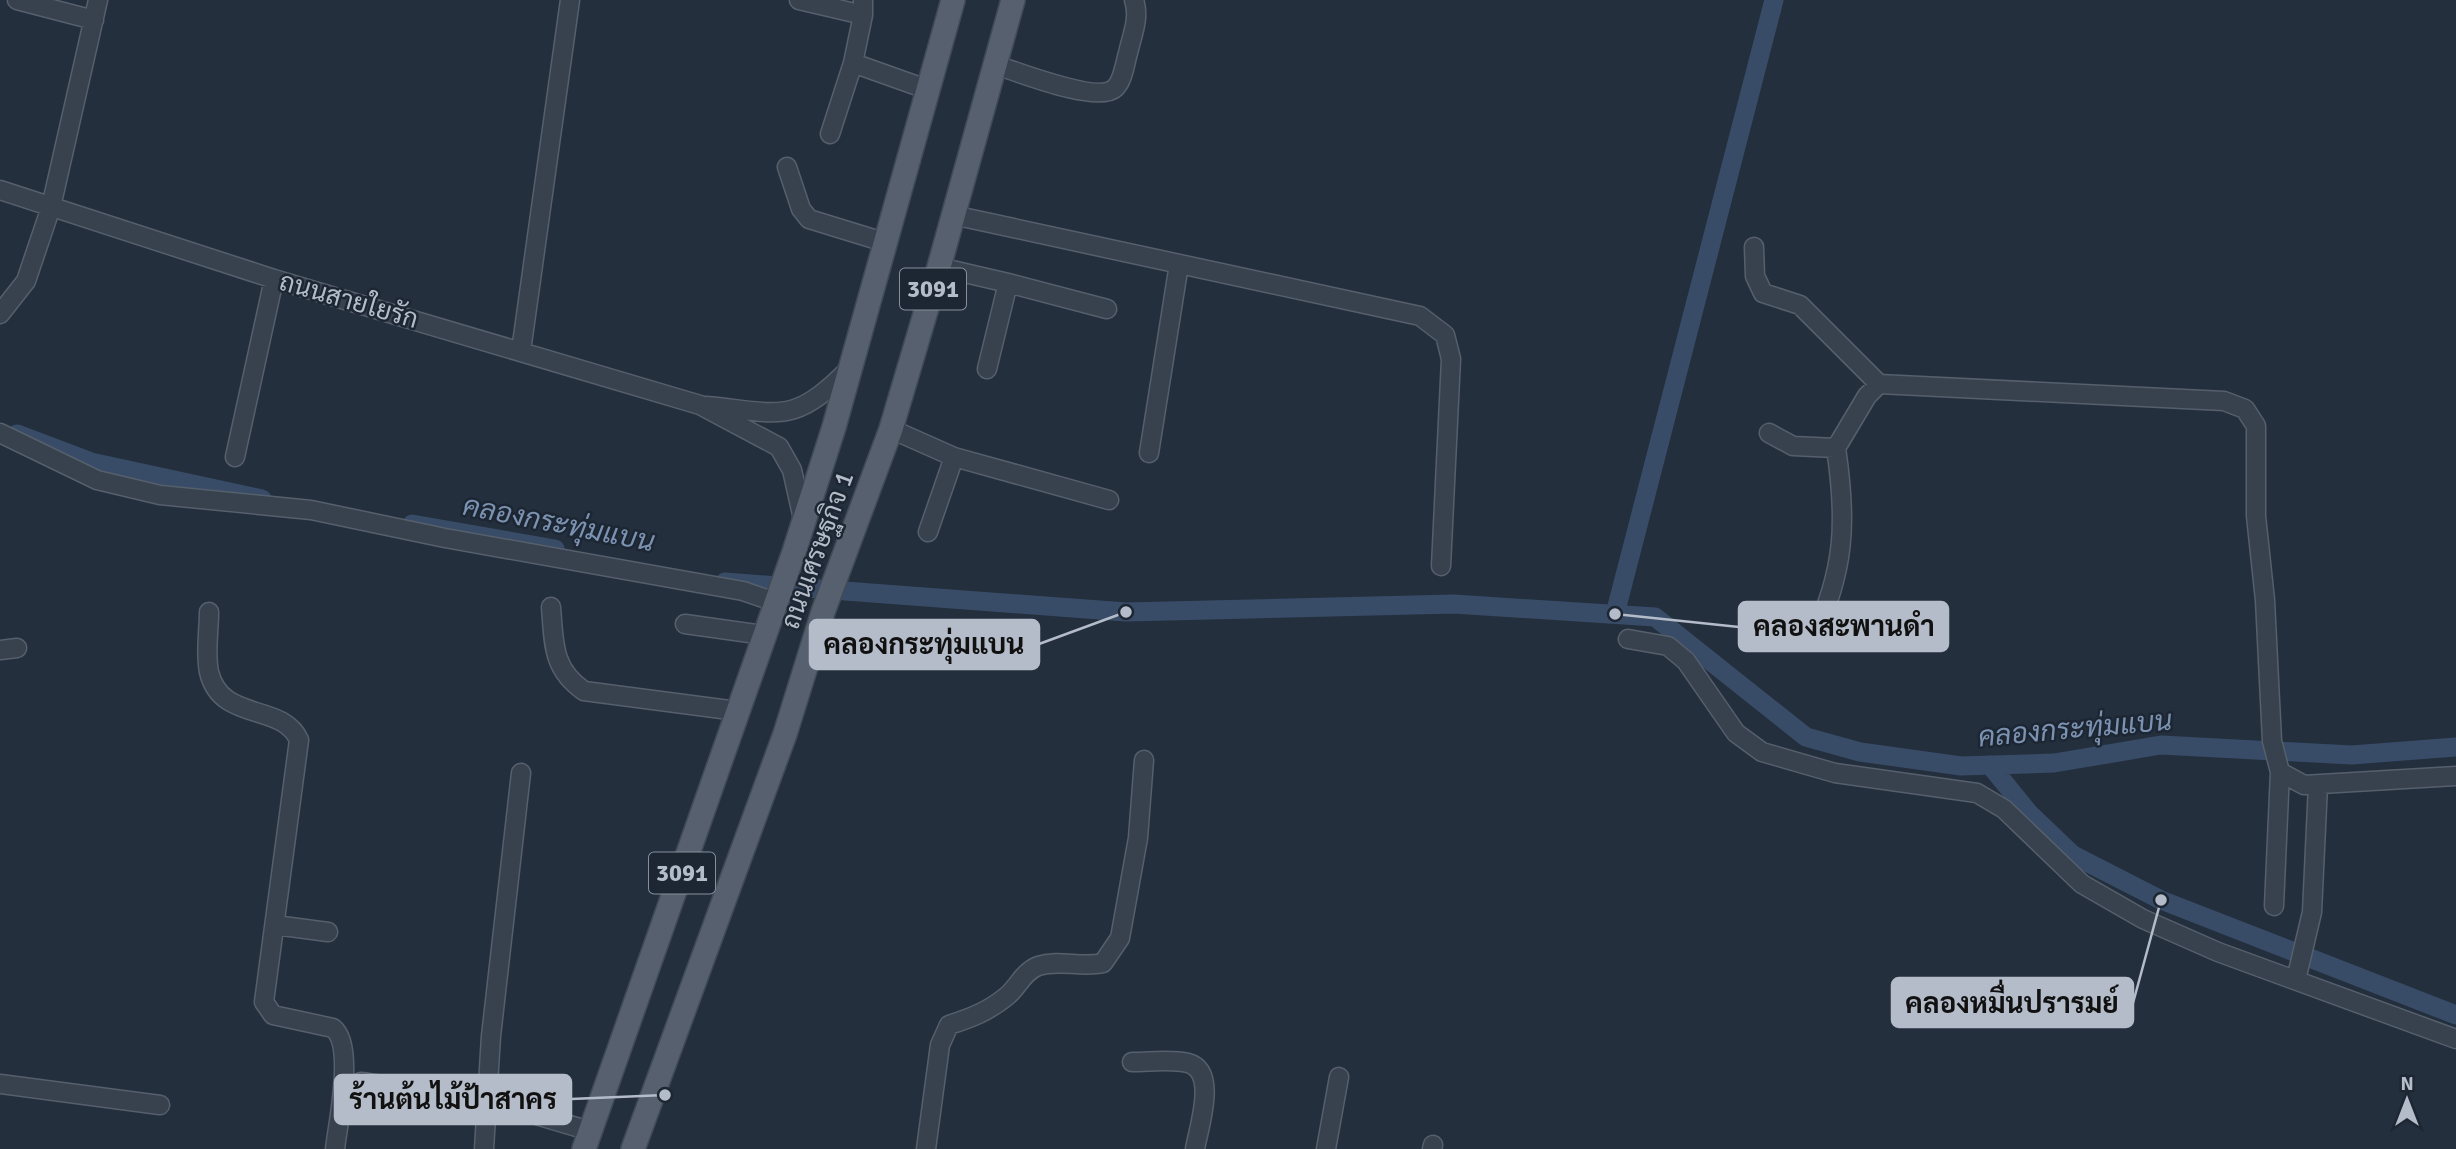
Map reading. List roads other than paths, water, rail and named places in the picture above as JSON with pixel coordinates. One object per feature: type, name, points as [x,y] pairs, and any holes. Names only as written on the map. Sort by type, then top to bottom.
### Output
[{"type":"main road","name":"ถนนเศรษฐกิจ 1","points":[[587,1140],[794,552],[887,243],[953,0]]},
{"type":"main road","name":"ถนนเศรษฐกิจ 1","points":[[633,1149],[785,734],[823,612],[891,429],[1013,0]]},
{"type":"street","points":[[17,0],[94,20]]},
{"type":"street","points":[[0,314],[26,281],[51,207],[98,0]]},
{"type":"street","points":[[521,351],[570,0]]},
{"type":"street","points":[[799,0],[863,7],[853,63],[830,134]]},
{"type":"street","points":[[996,65],[1087,93],[1104,94],[1116,88],[1121,77],[1136,22],[1134,0]]},
{"type":"street","points":[[853,63],[929,90]]},
{"type":"street","points":[[787,167],[801,209],[809,219],[887,243]]},
{"type":"street","name":"ถนนสายใยรัก","points":[[0,190],[274,279],[699,405],[775,414],[800,408],[822,397],[851,367]]},
{"type":"street","points":[[953,215],[1420,316],[1445,335],[1451,359],[1441,566]]},
{"type":"street","points":[[1754,247],[1755,276],[1763,293],[1800,305],[1879,384],[2224,401],[2245,409],[2256,426],[2256,516],[2265,600],[2272,741],[2278,769],[2274,906]]},
{"type":"street","points":[[1149,453],[1179,264]]},
{"type":"street","points":[[939,267],[1107,309]]},
{"type":"street","points":[[235,457],[274,279]]},
{"type":"street","points":[[987,369],[1002,320],[1008,283]]},
{"type":"street","points":[[1813,638],[1832,597],[1839,563],[1843,492],[1836,448],[1867,396],[1879,384]]},
{"type":"street","name":"ถนนสายใยรัก","points":[[699,405],[779,447],[792,470],[803,519]]},
{"type":"street","points":[[891,429],[954,457],[1109,500]]},
{"type":"street","points":[[0,433],[97,480],[160,495],[311,510],[445,538],[776,599]]},
{"type":"street","points":[[1769,433],[1793,446],[1836,448]]},
{"type":"street","points":[[928,532],[954,457]]},
{"type":"street","points":[[551,607],[556,655],[568,680],[584,691],[737,711]]},
{"type":"street","points":[[209,612],[209,670],[215,688],[224,698],[244,709],[281,721],[294,730],[299,740],[265,990],[266,1010],[273,1015],[333,1028],[340,1034],[344,1045],[335,1149]]},
{"type":"street","points":[[685,624],[764,635]]},
{"type":"street","points":[[1628,639],[1668,646],[1686,661],[1736,733],[1762,752],[1835,773],[1977,793],[2004,809],[2082,884],[2143,919],[2218,952],[2298,974],[2456,1039]]},
{"type":"street","points":[[926,1149],[940,1045],[949,1026],[988,1011],[1035,967],[1051,963],[1102,963],[1120,938],[1138,838],[1144,760]]},
{"type":"street","points":[[2278,769],[2304,785],[2456,776]]},
{"type":"street","points":[[484,1149],[486,1100],[521,773]]},
{"type":"street","points":[[2298,974],[2315,884],[2318,785]]},
{"type":"street","points":[[275,926],[328,932]]},
{"type":"street","points":[[1132,1062],[1187,1063],[1201,1069],[1205,1075],[1205,1087],[1195,1149]]},
{"type":"street","points":[[1326,1149],[1339,1077]]},
{"type":"street","points":[[361,1082],[486,1100],[587,1140]]},
{"type":"street","points":[[0,1084],[160,1105]]},
{"type":"waterway","points":[[1615,614],[1774,0]]},
{"type":"waterway","name":"คลองกระทุ่มแบน","points":[[17,434],[91,462],[262,499]]},
{"type":"waterway","name":"คลองกระทุ่มแบน","points":[[412,524],[555,549]]},
{"type":"waterway","name":"คลองกระทุ่มแบน","points":[[725,582],[1126,612],[1454,604],[1655,617],[1806,737],[1860,752],[1961,766],[2054,763],[2161,745],[2352,755],[2456,747]]},
{"type":"waterway","points":[[1990,765],[2028,812],[2073,855],[2161,900],[2456,1015]]},
{"type":"place","name":"คลองกระทุ่มแบน","points":[[1126,612]]},
{"type":"place","name":"คลองสะพานดำ","points":[[1615,614]]},
{"type":"place","name":"คลองหมื่นปรารมย์","points":[[2161,900]]},
{"type":"place","name":"ร้านต้นไม้ป้าสาคร","points":[[665,1095]]}]
